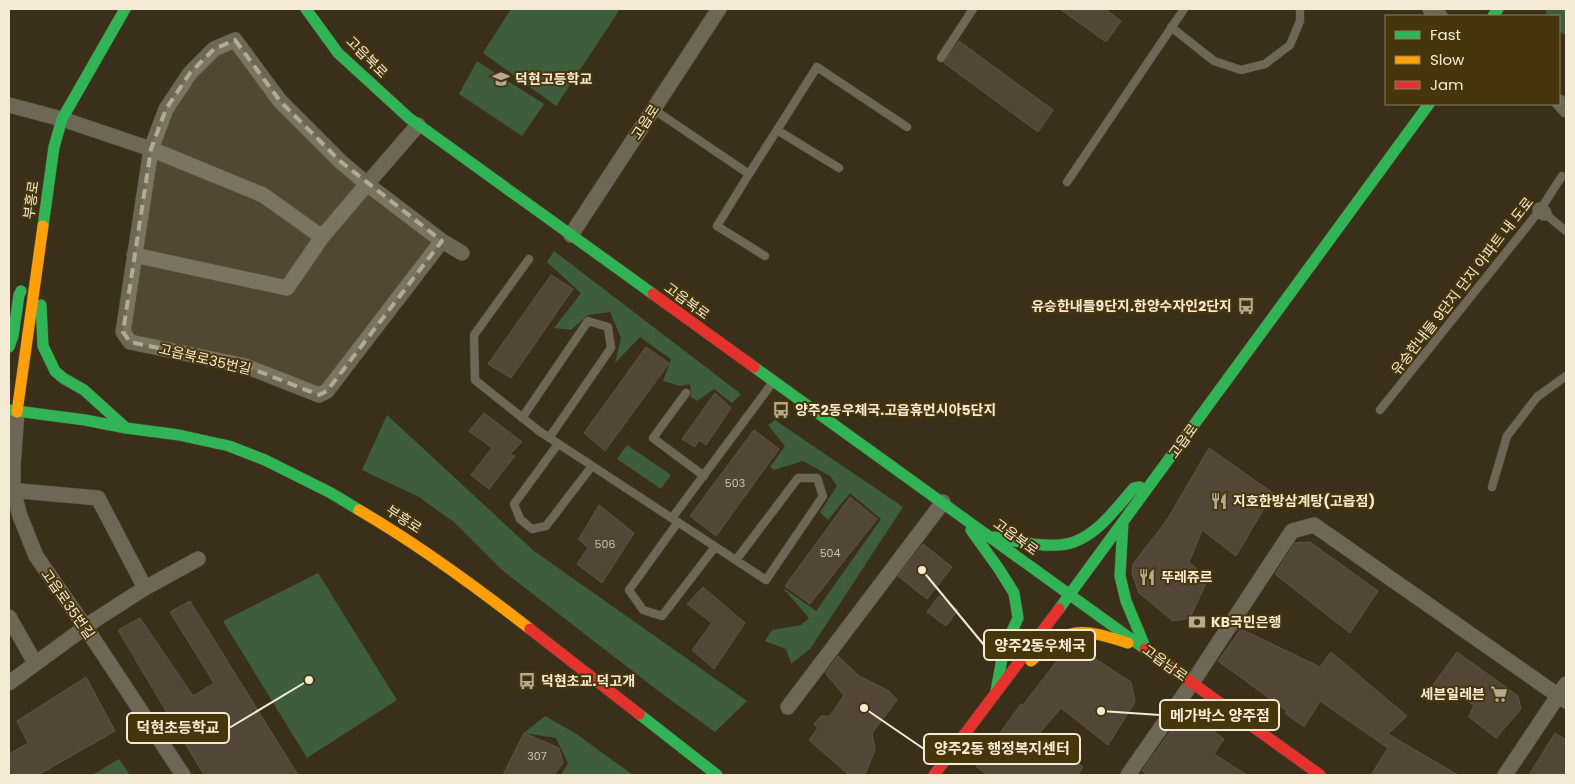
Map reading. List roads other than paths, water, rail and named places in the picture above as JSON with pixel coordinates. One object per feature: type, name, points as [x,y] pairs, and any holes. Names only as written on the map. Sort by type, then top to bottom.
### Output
[{"type":"street","name":"부흥로","points":[[125,9],[62,119],[54,147],[13,411],[179,435],[229,446],[265,460],[331,493],[399,533],[479,589],[716,775]]},
{"type":"street","name":"고읍북로","points":[[306,9],[338,53],[418,125],[1070,594]]},
{"type":"street","name":"고읍로","points":[[571,235],[719,9]]},
{"type":"street","name":"고읍북로35번길","points":[[442,241],[327,392],[319,395],[245,366],[130,342],[123,332],[151,149],[166,109],[190,72],[214,48],[234,40],[280,101],[340,161],[442,241],[462,252]]},
{"type":"street","points":[[9,105],[62,119],[151,149],[263,195],[322,237]]},
{"type":"street","name":"고읍로","points":[[934,775],[1070,594],[1428,105]]},
{"type":"street","points":[[134,255],[287,288],[322,237],[418,125]]},
{"type":"street","points":[[9,347],[13,336],[19,295],[40,245]]},
{"type":"street","points":[[40,245],[43,346],[55,371],[84,390],[126,428]]},
{"type":"street","name":"고읍로35번길","points":[[13,411],[11,490],[36,556],[183,775]]},
{"type":"street","points":[[990,536],[1046,545],[1073,542],[1095,528],[1134,488],[1151,484]]},
{"type":"street","points":[[11,490],[98,498],[145,588]]},
{"type":"street","points":[[788,707],[943,502]]},
{"type":"street","points":[[962,516],[1014,593],[1018,618],[1004,648],[995,695]]},
{"type":"street","points":[[1123,522],[1120,576],[1126,601],[1146,649]]},
{"type":"street","points":[[1320,775],[1192,683],[1292,531],[1314,525],[1563,693],[1505,775]]},
{"type":"street","points":[[9,683],[35,663],[145,588],[198,559]]},
{"type":"street","name":"고읍남로","points":[[1070,594],[1192,683],[1128,775]]},
{"type":"street","points":[[9,617],[35,663]]},
{"type":"street","points":[[984,710],[1048,645],[1071,632],[1095,632],[1146,649]]},
{"type":"lane","points":[[941,58],[974,9]]},
{"type":"lane","points":[[1067,182],[1184,9]]},
{"type":"lane","points":[[1171,27],[1214,61],[1241,70],[1265,64],[1290,45],[1300,21],[1300,9]]},
{"type":"lane","points":[[765,256],[717,226],[817,67],[907,127]]},
{"type":"lane","points":[[653,109],[749,174]]},
{"type":"lane","points":[[777,130],[839,168]]},
{"type":"lane","name":"유승한내들 9단지 단지 아파트 내 도로","points":[[1380,410],[1542,211],[1562,176]]},
{"type":"lane","name":"유승한내들 9단지 단지 아파트 내 도로","points":[[1542,211],[1566,231]]},
{"type":"lane","points":[[529,259],[474,336],[475,380],[522,418],[558,444],[766,580],[823,496],[817,478],[798,478],[736,560]]},
{"type":"lane","points":[[522,418],[588,321],[608,327],[611,348],[549,438]]},
{"type":"lane","points":[[1492,487],[1507,436],[1537,397],[1566,376]]},
{"type":"lane","points":[[715,547],[662,616],[643,610],[629,590],[704,476],[774,382]]},
{"type":"lane","points":[[686,393],[653,438],[704,476]]},
{"type":"lane","points":[[558,444],[514,504],[520,519],[532,529],[546,526],[592,466]]},
{"type":"place","name":"덕현고등학교","points":[[501,79]]},
{"type":"place","name":"유승한내들9단지.한양수자인2단지","points":[[1246,306]]},
{"type":"place","name":"양주2동우체국.고읍휴먼시아5단지","points":[[781,410]]},
{"type":"place","name":"지호한방삼계탕(고읍점)","points":[[1219,501]]},
{"type":"place","name":"양주2동우체국","points":[[922,570]]},
{"type":"place","name":"뚜레쥬르","points":[[1147,577]]},
{"type":"place","name":"KB국민은행","points":[[1197,622]]},
{"type":"place","name":"덕현초등학교","points":[[309,680]]},
{"type":"place","name":"덕현초교.덕고개","points":[[527,681]]},
{"type":"place","name":"세븐일레븐","points":[[1499,694]]},
{"type":"place","name":"양주2동 행정복지센터","points":[[864,708]]},
{"type":"place","name":"메가박스 양주점","points":[[1101,711]]}]
